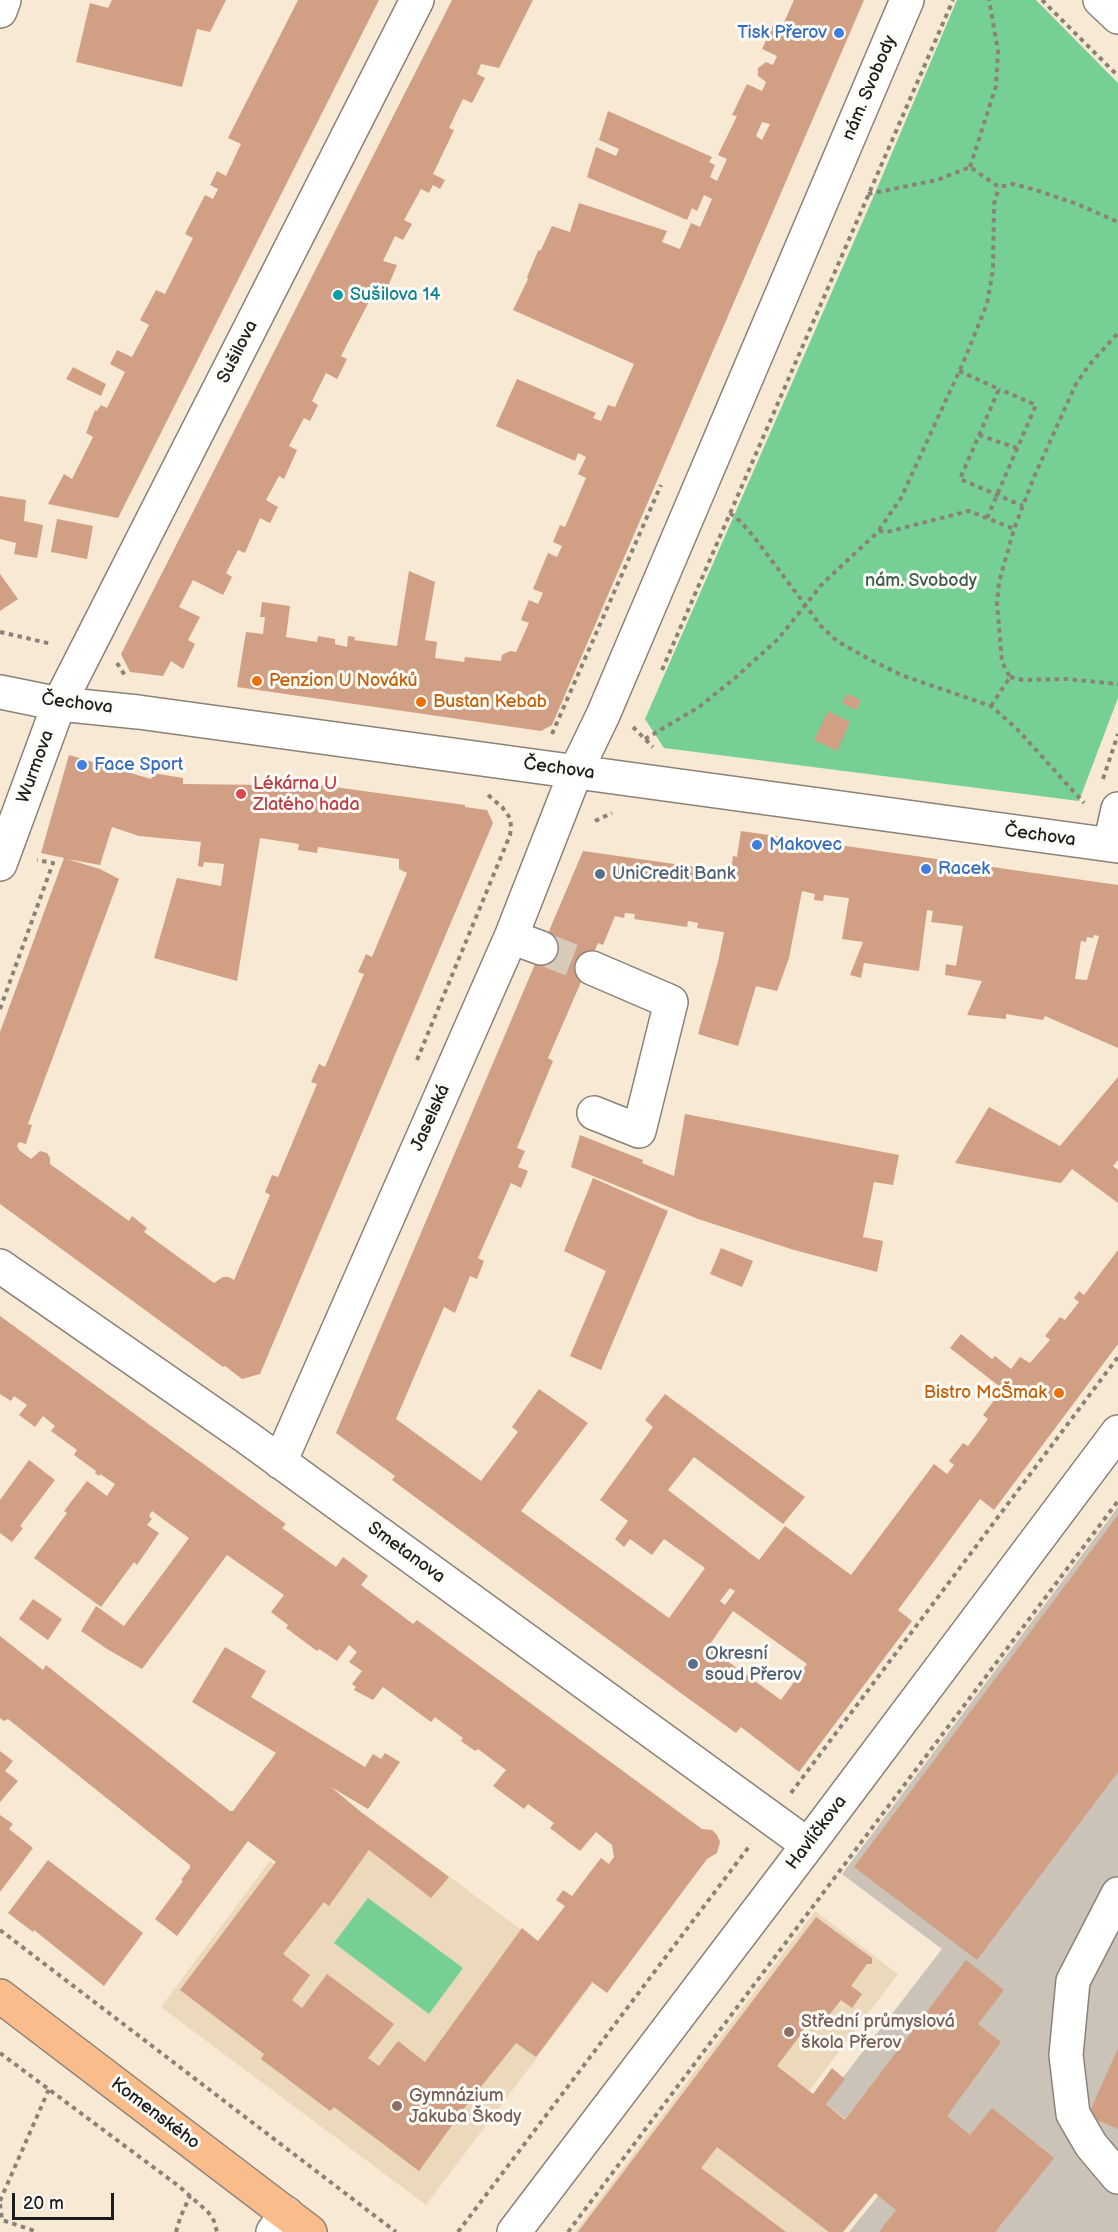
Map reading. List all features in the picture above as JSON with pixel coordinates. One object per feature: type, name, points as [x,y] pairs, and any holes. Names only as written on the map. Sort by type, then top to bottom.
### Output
[{"type":"main road","name":"Komenského","points":[[0,1996],[289,2226]]},
{"type":"street","points":[[0,11],[4,0]]},
{"type":"street","name":"Sušilova","points":[[59,704],[417,0]]},
{"type":"street","name":"nám. Svobody","points":[[576,771],[603,715],[907,0]]},
{"type":"street","points":[[1100,0],[1118,17]]},
{"type":"street","name":"Čechova","points":[[0,692],[59,704],[138,712],[1114,846]]},
{"type":"street","name":"Wurmova","points":[[0,864],[59,704]]},
{"type":"street","name":"Jaselská","points":[[280,1462],[526,942],[576,771]]},
{"type":"street","points":[[1109,798],[1114,846]]},
{"type":"street","points":[[592,968],[671,1002],[639,1131],[594,1113]]},
{"type":"street","name":"Smetanova","points":[[0,1266],[280,1462],[808,1845]]},
{"type":"street","name":"Havlíčkova","points":[[514,2232],[1118,1432]]},
{"type":"street","points":[[1118,1894],[1073,1981],[1066,2055],[1073,2114],[1091,2145],[1118,2176]]},
{"type":"path","points":[[661,672],[953,0]]},
{"type":"path","points":[[970,167],[996,86],[998,51],[989,0]]},
{"type":"path","points":[[1042,0],[1118,76]]},
{"type":"path","points":[[868,194],[937,180],[970,167]]},
{"type":"path","points":[[970,167],[999,187],[1013,184],[1036,190],[1077,204],[1118,222]]},
{"type":"path","points":[[645,739],[687,716],[778,639],[823,583],[879,531],[901,498],[959,371],[991,288],[995,247],[994,204],[999,187]]},
{"type":"path","points":[[1118,333],[1089,365],[1077,384],[1014,529],[999,582],[997,603],[1002,662],[1010,677],[1023,680],[1067,679],[1118,684]]},
{"type":"path","points":[[959,371],[1036,405],[987,518]]},
{"type":"path","points":[[999,389],[960,479],[1023,506]]},
{"type":"path","points":[[979,435],[1017,448]]},
{"type":"path","points":[[547,738],[554,732],[662,482]]},
{"type":"path","points":[[879,531],[887,532],[969,511],[1014,529]]},
{"type":"path","points":[[730,513],[754,537],[829,634],[848,649],[901,675],[991,706],[1017,729],[1081,800]]},
{"type":"path","points":[[0,632],[57,646]]},
{"type":"path","points":[[116,658],[123,674],[130,679]]},
{"type":"path","points":[[991,706],[1010,677]]},
{"type":"path","points":[[634,728],[639,718]]},
{"type":"path","points":[[1109,798],[1118,734]]},
{"type":"path","points":[[415,1064],[510,835],[512,826],[510,818],[485,792]]},
{"type":"path","points":[[0,1009],[53,863],[32,858]]},
{"type":"path","points":[[568,2232],[1118,1501]]},
{"type":"path","points":[[783,1784],[792,1791]]},
{"type":"path","points":[[0,1930],[396,2232]]},
{"type":"path","points":[[0,2053],[190,2196],[208,2212],[217,2232]]},
{"type":"path","points":[[38,2232],[1,2222],[0,2203],[49,2089]]},
{"type":"path","points":[[176,2232],[190,2196]]},
{"type":"shaded area","points":[[1118,1507],[1118,2232],[849,2232],[903,2165],[824,2102],[942,1949],[842,1874]]},
{"type":"shaded area","name":"Gymnázium Jakuba Škody","points":[[385,1829],[593,1983],[426,2205],[161,2007],[270,1861],[329,1905]]},
{"type":"shaded area","name":"Střední průmyslová škola Přerov","points":[[815,1911],[898,1974],[809,2091],[898,2160],[841,2232],[575,2232]]},
{"type":"green space","name":"nám. Svobody","points":[[957,0],[1036,0],[1118,83],[1118,698],[1079,801],[664,748],[645,719]]},
{"type":"green space","points":[[368,1898],[463,1968],[429,2014],[334,1943]]},
{"type":"building","points":[[112,0],[226,0],[210,32],[197,29],[182,87],[76,62],[90,3],[108,8]]},
{"type":"building","points":[[298,0],[379,0],[118,518],[48,504],[64,474],[72,479],[93,437],[86,433],[95,410],[97,411],[101,405],[107,408],[125,372],[110,364],[117,350],[132,357],[149,325],[140,320],[156,290],[165,294],[193,238],[185,234],[205,195],[213,199],[218,189],[210,185],[217,171],[226,176],[241,144],[228,138]]},
{"type":"building","points":[[452,0],[533,0],[499,68],[481,64],[477,74],[485,78],[472,103],[463,99],[449,128],[454,130],[433,174],[445,180],[440,189],[433,185],[429,193],[421,189],[404,220],[412,224],[403,240],[395,236],[383,261],[397,265],[387,289],[377,286],[341,356],[347,359],[337,379],[326,373],[312,401],[318,405],[310,421],[304,418],[289,446],[297,450],[284,479],[279,476],[266,500],[278,507],[270,523],[260,518],[245,553],[238,550],[226,573],[232,577],[223,595],[193,580],[179,607],[200,617],[188,640],[195,644],[183,669],[171,661],[163,676],[130,672],[121,654]]},
{"type":"building","points":[[794,0],[864,0],[552,725],[541,731],[237,687],[246,632],[263,634],[265,617],[260,617],[262,602],[290,606],[286,637],[317,642],[318,636],[335,639],[335,644],[347,647],[348,636],[355,637],[354,640],[397,646],[409,571],[435,582],[425,640],[437,642],[435,658],[464,662],[465,657],[501,661],[502,655],[510,651],[516,652],[529,623],[521,620],[529,600],[538,604],[543,593],[533,589],[548,553],[557,557],[562,546],[553,542],[560,525],[565,527],[586,478],[578,474],[586,457],[578,453],[575,461],[496,426],[517,379],[596,413],[593,418],[601,421],[608,405],[615,407],[634,364],[513,310],[538,251],[541,250],[552,226],[570,232],[579,203],[667,231],[662,242],[680,249],[691,223],[700,227],[712,199],[704,195],[697,211],[692,208],[687,220],[587,177],[596,147],[616,156],[619,149],[599,140],[608,111],[712,157],[709,162],[715,165],[710,177],[717,181],[727,159],[718,155],[737,116],[732,115],[747,84],[762,91],[766,82],[758,76],[758,68],[766,62],[773,65],[777,56],[762,49],[774,23],[782,27]],"holes":[[[762,122],[770,124],[762,140],[756,136]]]},
{"type":"building","points":[[73,367],[106,384],[101,396],[66,379]]},
{"type":"building","points":[[0,496],[26,500],[24,521],[43,525],[37,558],[14,554],[16,543],[0,539]]},
{"type":"building","points":[[57,519],[93,526],[87,559],[51,552]]},
{"type":"building","points":[[0,574],[18,599],[0,611]]},
{"type":"building","points":[[847,694],[861,700],[856,710],[842,703]]},
{"type":"building","points":[[828,711],[850,722],[837,751],[814,740]]},
{"type":"building","points":[[69,755],[151,779],[153,773],[183,778],[183,784],[268,785],[269,778],[465,805],[465,807],[487,810],[493,823],[260,1374],[242,1379],[225,1366],[223,1367],[0,1204],[0,1032],[64,858],[41,853]],"holes":[[[112,827],[139,836],[201,842],[198,866],[203,867],[204,862],[224,864],[221,886],[177,878],[154,958],[237,981],[260,838],[299,844],[298,850],[317,853],[318,847],[399,859],[399,869],[407,873],[372,957],[366,954],[358,972],[364,974],[325,1067],[319,1064],[311,1082],[317,1084],[278,1177],[272,1175],[265,1192],[270,1195],[234,1280],[223,1277],[214,1283],[144,1232],[147,1228],[132,1216],[129,1221],[50,1164],[47,1153],[40,1151],[31,1159],[17,1146],[19,1142],[26,1144],[32,1125],[28,1124],[119,879],[100,869],[67,859],[100,865]]]},
{"type":"building","points":[[741,831],[1118,885],[1118,1048],[1045,1016],[1043,1020],[1006,1014],[1006,1019],[967,1015],[982,981],[945,975],[946,964],[956,966],[963,926],[931,922],[933,911],[927,910],[919,971],[864,963],[861,978],[850,975],[863,942],[842,939],[849,898],[824,895],[823,901],[814,900],[815,894],[802,891],[789,958],[777,991],[756,986],[738,1046],[698,1034],[724,932],[697,928],[698,923],[688,921],[687,927],[634,919],[635,914],[625,913],[624,918],[615,916],[603,945],[598,943],[548,1058],[553,1061],[517,1148],[525,1151],[518,1167],[528,1171],[521,1188],[511,1183],[478,1258],[484,1261],[477,1279],[470,1276],[455,1313],[444,1307],[396,1419],[481,1481],[518,1432],[512,1427],[539,1389],[588,1423],[521,1511],[669,1618],[705,1568],[664,1539],[652,1555],[630,1539],[624,1547],[615,1539],[628,1521],[600,1500],[653,1427],[645,1420],[665,1394],[805,1497],[783,1524],[694,1457],[668,1490],[759,1560],[785,1526],[851,1575],[934,1464],[947,1474],[954,1465],[949,1461],[963,1443],[968,1446],[988,1419],[983,1415],[998,1395],[1003,1399],[1008,1393],[950,1348],[961,1334],[992,1359],[995,1356],[1011,1369],[1020,1357],[1030,1363],[1050,1340],[1045,1336],[1060,1317],[1065,1320],[1079,1302],[1074,1298],[1079,1291],[1084,1295],[1118,1250],[1118,1344],[994,1510],[980,1499],[898,1610],[912,1621],[799,1772],[741,1727],[736,1733],[678,1691],[392,1480],[395,1476],[336,1433],[583,851],[731,872],[733,856],[737,857]],"holes":[[[1094,935],[1099,936],[1087,980],[1075,979],[1081,941],[1086,942],[1087,937],[1093,938]],[[730,1588],[735,1591],[725,1605],[720,1601]],[[733,1611],[807,1664],[781,1700],[708,1647]]]},
{"type":"building","points":[[1118,1077],[1118,1160],[1113,1166],[1118,1170],[1118,1203],[1072,1169],[1061,1183],[955,1163],[989,1107],[1060,1146]]},
{"type":"building","points":[[685,1114],[899,1155],[893,1185],[874,1182],[863,1237],[883,1241],[877,1272],[794,1250],[698,1219],[571,1167],[580,1135],[643,1160],[642,1163],[674,1176]]},
{"type":"building","points":[[593,1178],[668,1211],[601,1370],[570,1356],[606,1271],[564,1251]]},
{"type":"building","points":[[721,1248],[753,1261],[742,1287],[710,1274]]},
{"type":"building","points":[[0,1316],[286,1524],[282,1528],[336,1567],[343,1557],[368,1576],[361,1585],[413,1624],[417,1620],[702,1829],[712,1830],[717,1835],[720,1842],[717,1853],[707,1859],[607,1993],[592,1982],[536,2057],[516,2043],[471,2099],[419,2171],[334,2107],[330,2111],[261,2059],[264,2054],[180,1990],[276,1862],[248,1841],[177,1936],[155,1919],[183,1881],[181,1880],[190,1865],[8,1719],[4,1721],[0,1718],[0,1636],[43,1670],[46,1665],[230,1811],[233,1811],[276,1753],[192,1702],[225,1647],[266,1671],[251,1697],[365,1767],[373,1754],[381,1759],[385,1753],[400,1762],[368,1809],[331,1787],[449,1877],[431,1898],[369,1850],[329,1906],[324,1902],[283,1954],[310,1975],[292,2000],[302,2008],[327,1974],[394,2024],[368,2058],[379,2066],[398,2041],[425,2062],[522,1928],[538,1941],[565,1906],[556,1900],[563,1890],[572,1896],[601,1858],[609,1864],[614,1857],[612,1845],[596,1832],[580,1851],[550,1828],[554,1823],[528,1804],[524,1809],[493,1786],[506,1770],[478,1749],[475,1751],[461,1741],[463,1738],[435,1717],[431,1722],[383,1687],[373,1700],[354,1690],[356,1687],[352,1684],[362,1671],[349,1662],[357,1652],[349,1645],[337,1661],[319,1649],[317,1651],[286,1628],[288,1625],[271,1612],[284,1595],[227,1555],[142,1669],[81,1631],[96,1606],[124,1626],[189,1538],[152,1511],[149,1516],[152,1519],[147,1525],[159,1533],[137,1565],[134,1562],[101,1607],[34,1558],[67,1513],[64,1511],[87,1481],[107,1496],[115,1484],[100,1474],[99,1476],[95,1473],[96,1471],[74,1455],[77,1450],[51,1431],[55,1426],[43,1416],[35,1427],[19,1415],[27,1405],[14,1396],[11,1401],[0,1394]]},
{"type":"building","points":[[29,1460],[55,1480],[20,1526],[23,1528],[12,1542],[0,1533],[0,1500]]},
{"type":"building","points":[[1118,1515],[1118,1772],[977,1960],[854,1867]]},
{"type":"building","points":[[33,1599],[62,1619],[48,1640],[19,1619]]},
{"type":"building","points":[[0,1751],[13,1761],[5,1771],[18,1781],[0,1802]]},
{"type":"building","points":[[0,1815],[13,1824],[9,1829],[33,1848],[0,1892]]},
{"type":"building","points":[[48,1860],[143,1933],[104,1986],[34,1930],[33,1932],[8,1913]]},
{"type":"building","points":[[816,1917],[872,1958],[872,1964],[867,1964],[851,1986],[862,1994],[852,2008],[841,2000],[826,2019],[817,2013],[777,2066],[813,2094],[832,2068],[845,2079],[826,2104],[845,2120],[966,1960],[1004,1990],[978,2024],[1001,2042],[947,2116],[970,2135],[992,2108],[1054,2158],[995,2232],[879,2232],[896,2210],[875,2193],[843,2232],[829,2232],[717,2147],[701,2168],[786,2232],[578,2232]]},
{"type":"building","points":[[1118,2048],[1118,2129],[1088,2116]]},
{"type":"tunnel","points":[[541,948],[592,968]]},
{"type":"place","name":"Tisk Přerov","points":[[839,33]]},
{"type":"place","name":"Sušilova 14","points":[[338,295]]},
{"type":"place","name":"Penzion U Nováků","points":[[257,681]]},
{"type":"place","name":"Bustan Kebab","points":[[421,702]]},
{"type":"place","name":"Face Sport","points":[[82,765]]},
{"type":"place","name":"Lékárna U Zlatého hada","points":[[241,794]]},
{"type":"place","name":"Makovec","points":[[757,845]]},
{"type":"place","name":"Racek","points":[[926,869]]},
{"type":"place","name":"UniCredit Bank","points":[[600,874]]},
{"type":"place","name":"Bistro McŠmak","points":[[1059,1393]]},
{"type":"place","name":"Okresní soud Přerov","points":[[693,1664]]},
{"type":"place","name":"Střední průmyslová škola Přerov","points":[[789,2032]]},
{"type":"place","name":"Gymnázium Jakuba Škody","points":[[397,2106]]}]
